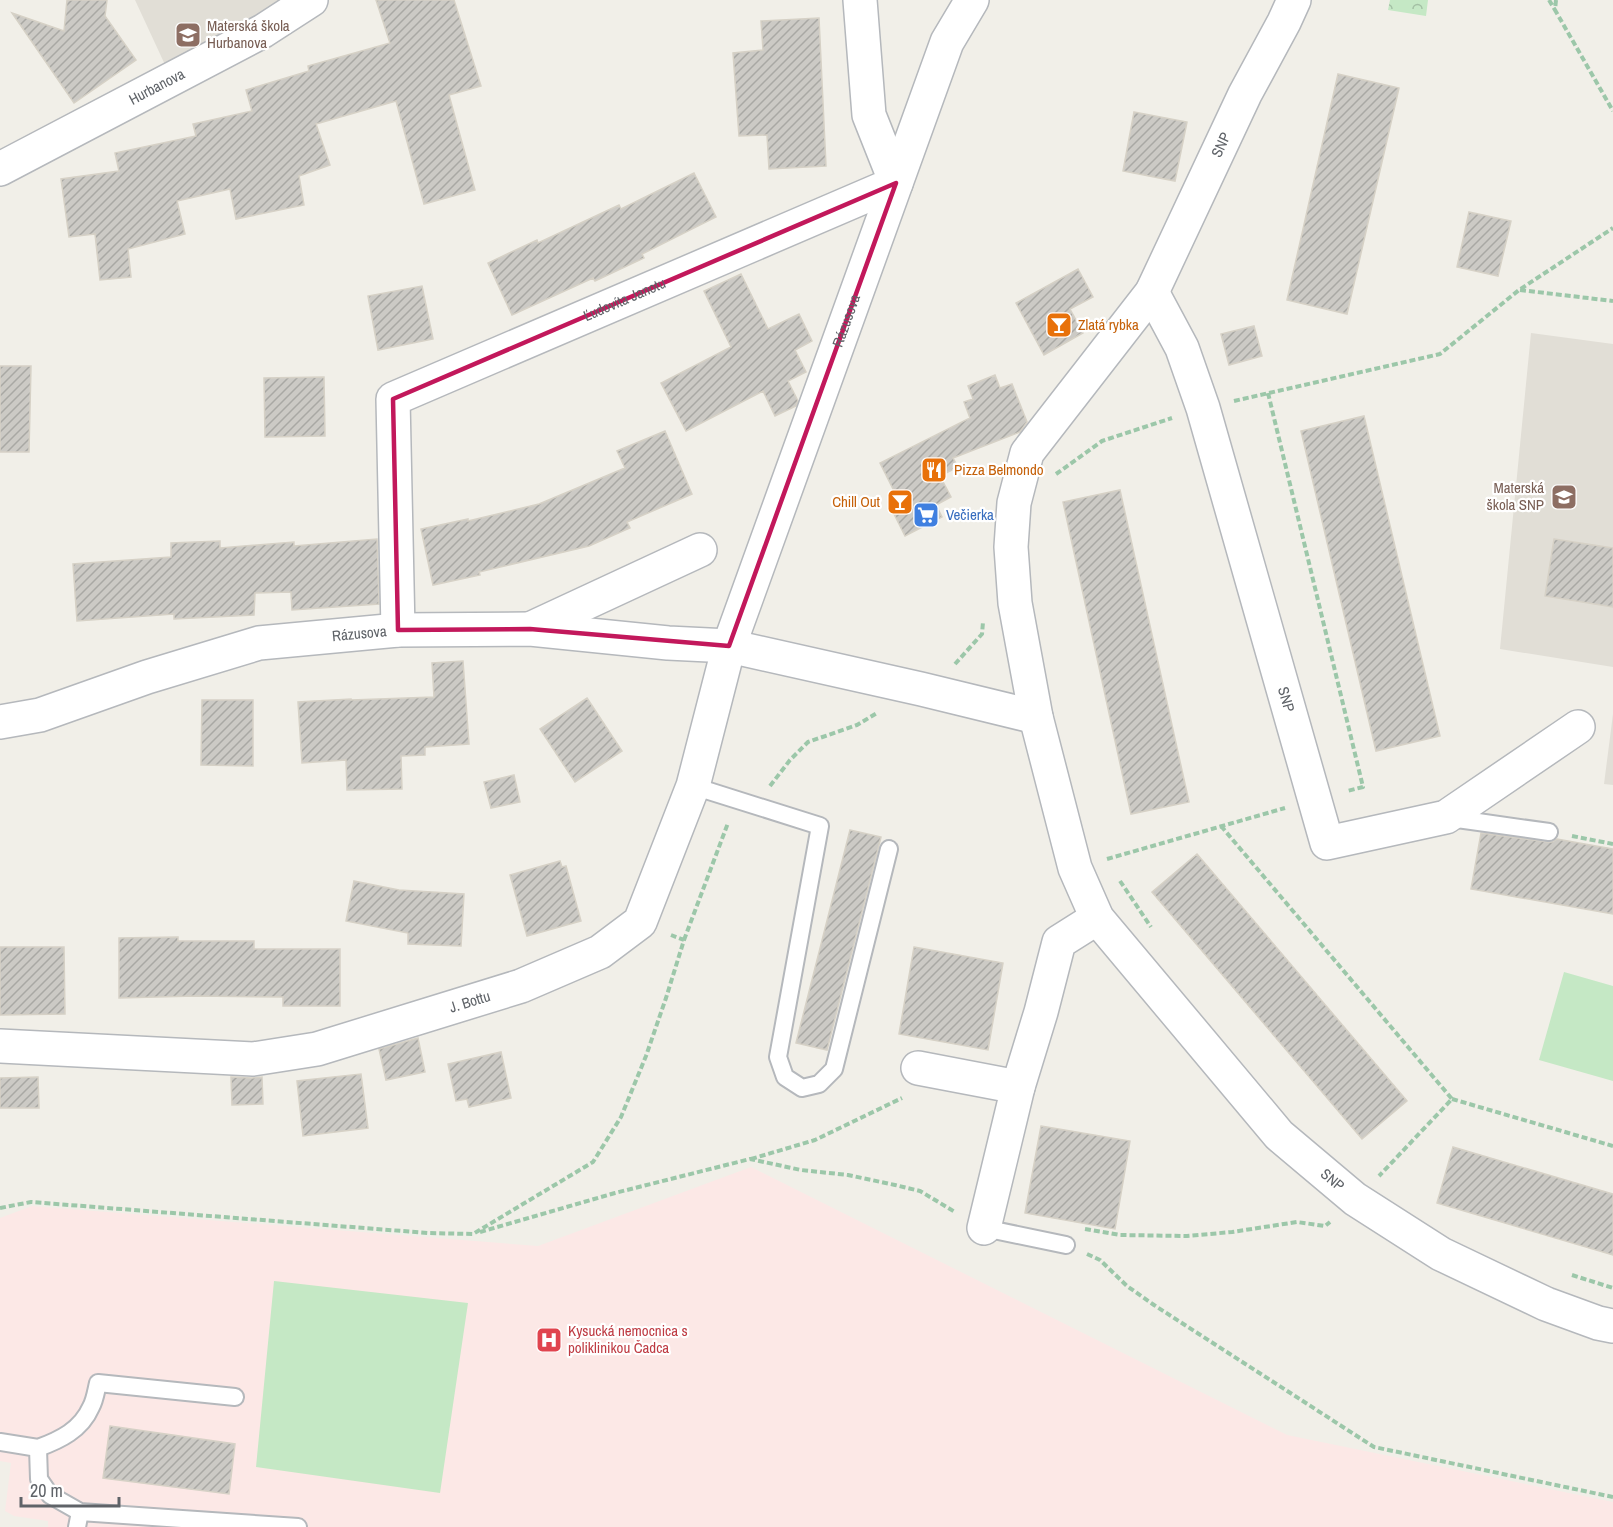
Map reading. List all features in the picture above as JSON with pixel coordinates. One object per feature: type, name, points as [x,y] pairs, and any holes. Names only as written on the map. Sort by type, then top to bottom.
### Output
[{"type":"street","name":"Hurbanova","points":[[0,169],[263,31],[311,0]]},
{"type":"street","points":[[860,0],[869,115],[896,183]]},
{"type":"street","name":"Rázusova","points":[[729,646],[947,42],[972,0]]},
{"type":"street","name":"SNP","points":[[1294,0],[1245,94],[1152,292],[1027,453],[1014,503],[1011,547],[1015,603],[1036,717],[1075,868],[1097,918],[1279,1135],[1355,1199],[1441,1254],[1546,1304],[1598,1323],[1613,1326]]},
{"type":"street","name":"Ľudovíta Janotu","points":[[398,630],[393,399],[896,183]]},
{"type":"street","name":"SNP","points":[[1152,292],[1182,348],[1203,408],[1327,843],[1446,817],[1578,727]]},
{"type":"street","points":[[530,629],[700,550]]},
{"type":"street","name":"Rázusova","points":[[0,722],[40,715],[147,677],[259,643],[398,630],[530,629],[668,643],[729,646],[1036,717]]},
{"type":"street","points":[[640,921],[693,786],[729,646]]},
{"type":"street","points":[[984,1228],[1018,1087],[1059,942],[1097,918]]},
{"type":"street","name":"J. Bottu","points":[[0,1046],[253,1059],[316,1049],[521,986],[600,952],[640,921]]},
{"type":"street","points":[[918,1068],[1018,1087]]},
{"type":"lane","points":[[693,786],[820,826],[778,1057],[784,1077],[802,1088],[819,1084],[834,1069],[889,849]]},
{"type":"lane","points":[[1446,817],[1549,832]]},
{"type":"lane","points":[[984,1228],[1065,1245]]},
{"type":"lane","points":[[0,1442],[38,1448],[60,1440],[77,1427],[91,1408],[98,1383],[235,1397]]},
{"type":"lane","points":[[38,1448],[39,1479],[50,1495],[78,1520],[298,1527]]},
{"type":"path","points":[[1549,0],[1613,111]]},
{"type":"path","points":[[1555,10],[1556,0]]},
{"type":"path","points":[[1014,503],[1102,441],[1203,408],[1440,354],[1519,290],[1613,228]]},
{"type":"path","points":[[1519,290],[1613,301]]},
{"type":"path","points":[[473,1234],[593,1162],[621,1117],[666,998],[684,940],[736,799],[768,787],[808,742],[857,725],[921,689],[956,664],[982,634],[985,613]]},
{"type":"path","points":[[1221,826],[1452,1099],[1613,1146]]},
{"type":"path","points":[[1549,832],[1613,844]]},
{"type":"path","points":[[1105,860],[1112,869]]},
{"type":"path","points":[[1118,879],[1151,928]]},
{"type":"path","points":[[640,921],[684,940]]},
{"type":"path","points":[[0,1208],[31,1202],[428,1233],[473,1234],[615,1193],[815,1140],[902,1098]]},
{"type":"path","points":[[1452,1099],[1355,1199],[1325,1226],[1297,1222],[1187,1236],[1120,1235],[1074,1229],[1065,1245],[1078,1248],[1100,1260],[1127,1286],[1154,1305],[1374,1447],[1613,1497]]},
{"type":"path","points":[[750,1159],[801,1170],[848,1175],[920,1191],[984,1228]]},
{"type":"path","points":[[1564,1273],[1613,1288]]},
{"type":"highlighted area","points":[[896,183],[729,646],[530,629],[398,630],[393,399]]},
{"type":"shaded area","name":"Materská škola Hurbanova","points":[[135,0],[285,0],[167,69]]},
{"type":"shaded area","name":"Materská škola SNP","points":[[1531,333],[1613,344],[1613,667],[1500,649]]},
{"type":"shaded area","points":[[1613,714],[1613,785],[1604,784]]},
{"type":"shaded area","name":"Kysucká nemocnica s poliklinikou Čadca","points":[[751,1167],[1287,1435],[1613,1502],[1613,1527],[48,1527],[48,1521],[14,1516],[5,1511],[11,1463],[0,1461],[0,1218],[32,1206],[538,1246]]},
{"type":"green space","points":[[1390,0],[1428,0],[1426,16],[1388,10]]},
{"type":"green space","points":[[1564,972],[1613,986],[1613,1081],[1539,1060]]},
{"type":"green space","points":[[274,1281],[468,1303],[440,1493],[256,1467]]},
{"type":"building","points":[[67,0],[107,0],[105,16],[136,60],[74,103],[12,13],[64,31]]},
{"type":"building","points":[[376,0],[454,0],[481,86],[449,95],[475,190],[424,204],[396,101],[316,124],[330,165],[299,176],[304,205],[236,219],[230,189],[177,201],[185,234],[128,249],[131,277],[100,280],[95,234],[69,237],[61,179],[119,171],[115,153],[196,136],[193,124],[252,111],[246,90],[309,71],[308,66],[390,43]]},
{"type":"building","points":[[819,18],[826,166],[769,169],[767,135],[739,136],[733,53],[763,50],[761,21]]},
{"type":"building","points":[[1338,74],[1399,88],[1347,314],[1287,300]]},
{"type":"building","points":[[1134,112],[1187,122],[1175,181],[1123,171]]},
{"type":"building","points":[[694,173],[716,217],[642,254],[644,258],[595,281],[593,278],[512,315],[488,263],[537,240],[538,243],[619,205],[621,209]]},
{"type":"building","points":[[1469,212],[1511,221],[1498,276],[1457,267]]},
{"type":"building","points":[[1078,269],[1093,297],[1070,309],[1083,333],[1044,355],[1016,303]]},
{"type":"building","points":[[741,274],[768,329],[799,314],[812,341],[795,350],[806,372],[788,381],[798,401],[796,406],[775,416],[763,391],[686,431],[661,383],[731,347],[704,291]]},
{"type":"building","points":[[422,286],[433,339],[378,350],[368,296]]},
{"type":"building","points":[[1254,326],[1262,356],[1229,365],[1221,334]]},
{"type":"building","points":[[0,366],[31,366],[29,452],[0,452]]},
{"type":"building","points":[[995,375],[1000,388],[1012,384],[1027,422],[1020,432],[953,458],[958,467],[940,476],[951,497],[936,505],[942,517],[905,536],[888,502],[897,497],[880,463],[970,418],[964,402],[973,399],[968,386]]},
{"type":"building","points":[[324,377],[325,436],[265,437],[264,378]]},
{"type":"building","points":[[1364,416],[1440,736],[1376,751],[1301,431]]},
{"type":"building","points":[[665,431],[692,494],[627,522],[630,528],[589,546],[433,585],[421,529],[468,519],[468,521],[539,504],[625,468],[617,451]]},
{"type":"building","points":[[1120,490],[1189,802],[1131,814],[1063,502]]},
{"type":"building","points":[[377,539],[379,604],[292,610],[291,592],[255,593],[254,615],[174,619],[174,614],[77,621],[73,564],[171,557],[171,543],[220,541],[220,548],[294,542],[294,546]]},
{"type":"building","points":[[1554,539],[1613,548],[1613,607],[1545,596]]},
{"type":"building","points":[[463,661],[469,744],[425,747],[425,755],[401,756],[402,789],[347,790],[346,760],[302,763],[298,702],[434,697],[432,663]]},
{"type":"building","points":[[587,698],[622,751],[575,782],[540,729]]},
{"type":"building","points":[[202,700],[253,700],[253,766],[201,765]]},
{"type":"building","points":[[514,775],[520,802],[491,808],[484,782]]},
{"type":"building","points":[[850,830],[881,837],[827,1050],[796,1043]]},
{"type":"building","points":[[1481,833],[1548,842],[1557,839],[1613,849],[1613,914],[1471,889]]},
{"type":"building","points":[[1197,854],[1407,1101],[1362,1139],[1152,892]]},
{"type":"building","points":[[560,861],[562,867],[566,866],[581,921],[527,936],[510,875]]},
{"type":"building","points":[[354,881],[399,890],[464,894],[461,946],[408,944],[408,933],[346,921]]},
{"type":"building","points":[[178,937],[178,941],[254,941],[254,949],[340,949],[340,1006],[283,1006],[283,997],[119,998],[119,938]]},
{"type":"building","points":[[0,947],[64,947],[65,1014],[0,1015]]},
{"type":"building","points":[[914,947],[1003,963],[988,1050],[899,1034]]},
{"type":"building","points":[[418,1038],[425,1072],[386,1080],[379,1049]]},
{"type":"building","points":[[501,1052],[511,1098],[469,1107],[467,1099],[456,1101],[448,1064]]},
{"type":"building","points":[[361,1074],[368,1128],[303,1136],[297,1081]]},
{"type":"building","points":[[38,1077],[39,1108],[0,1108],[0,1078]]},
{"type":"building","points":[[231,1077],[262,1077],[263,1104],[232,1105]]},
{"type":"building","points":[[1041,1126],[1130,1141],[1115,1229],[1025,1213]]},
{"type":"building","points":[[1453,1147],[1613,1194],[1613,1255],[1437,1203]]},
{"type":"building","points":[[110,1426],[235,1444],[229,1494],[103,1478]]},
{"type":"place","name":"Materská škola Hurbanova","points":[[188,35]]},
{"type":"place","name":"Zlatá rybka","points":[[1059,325]]},
{"type":"place","name":"Pizza Belmondo","points":[[934,470]]},
{"type":"place","name":"Materská škola SNP","points":[[1564,497]]},
{"type":"place","name":"Chill Out","points":[[900,502]]},
{"type":"place","name":"Večierka","points":[[926,515]]},
{"type":"place","name":"Kysucká nemocnica s poliklinikou Čadca","points":[[549,1340]]}]
